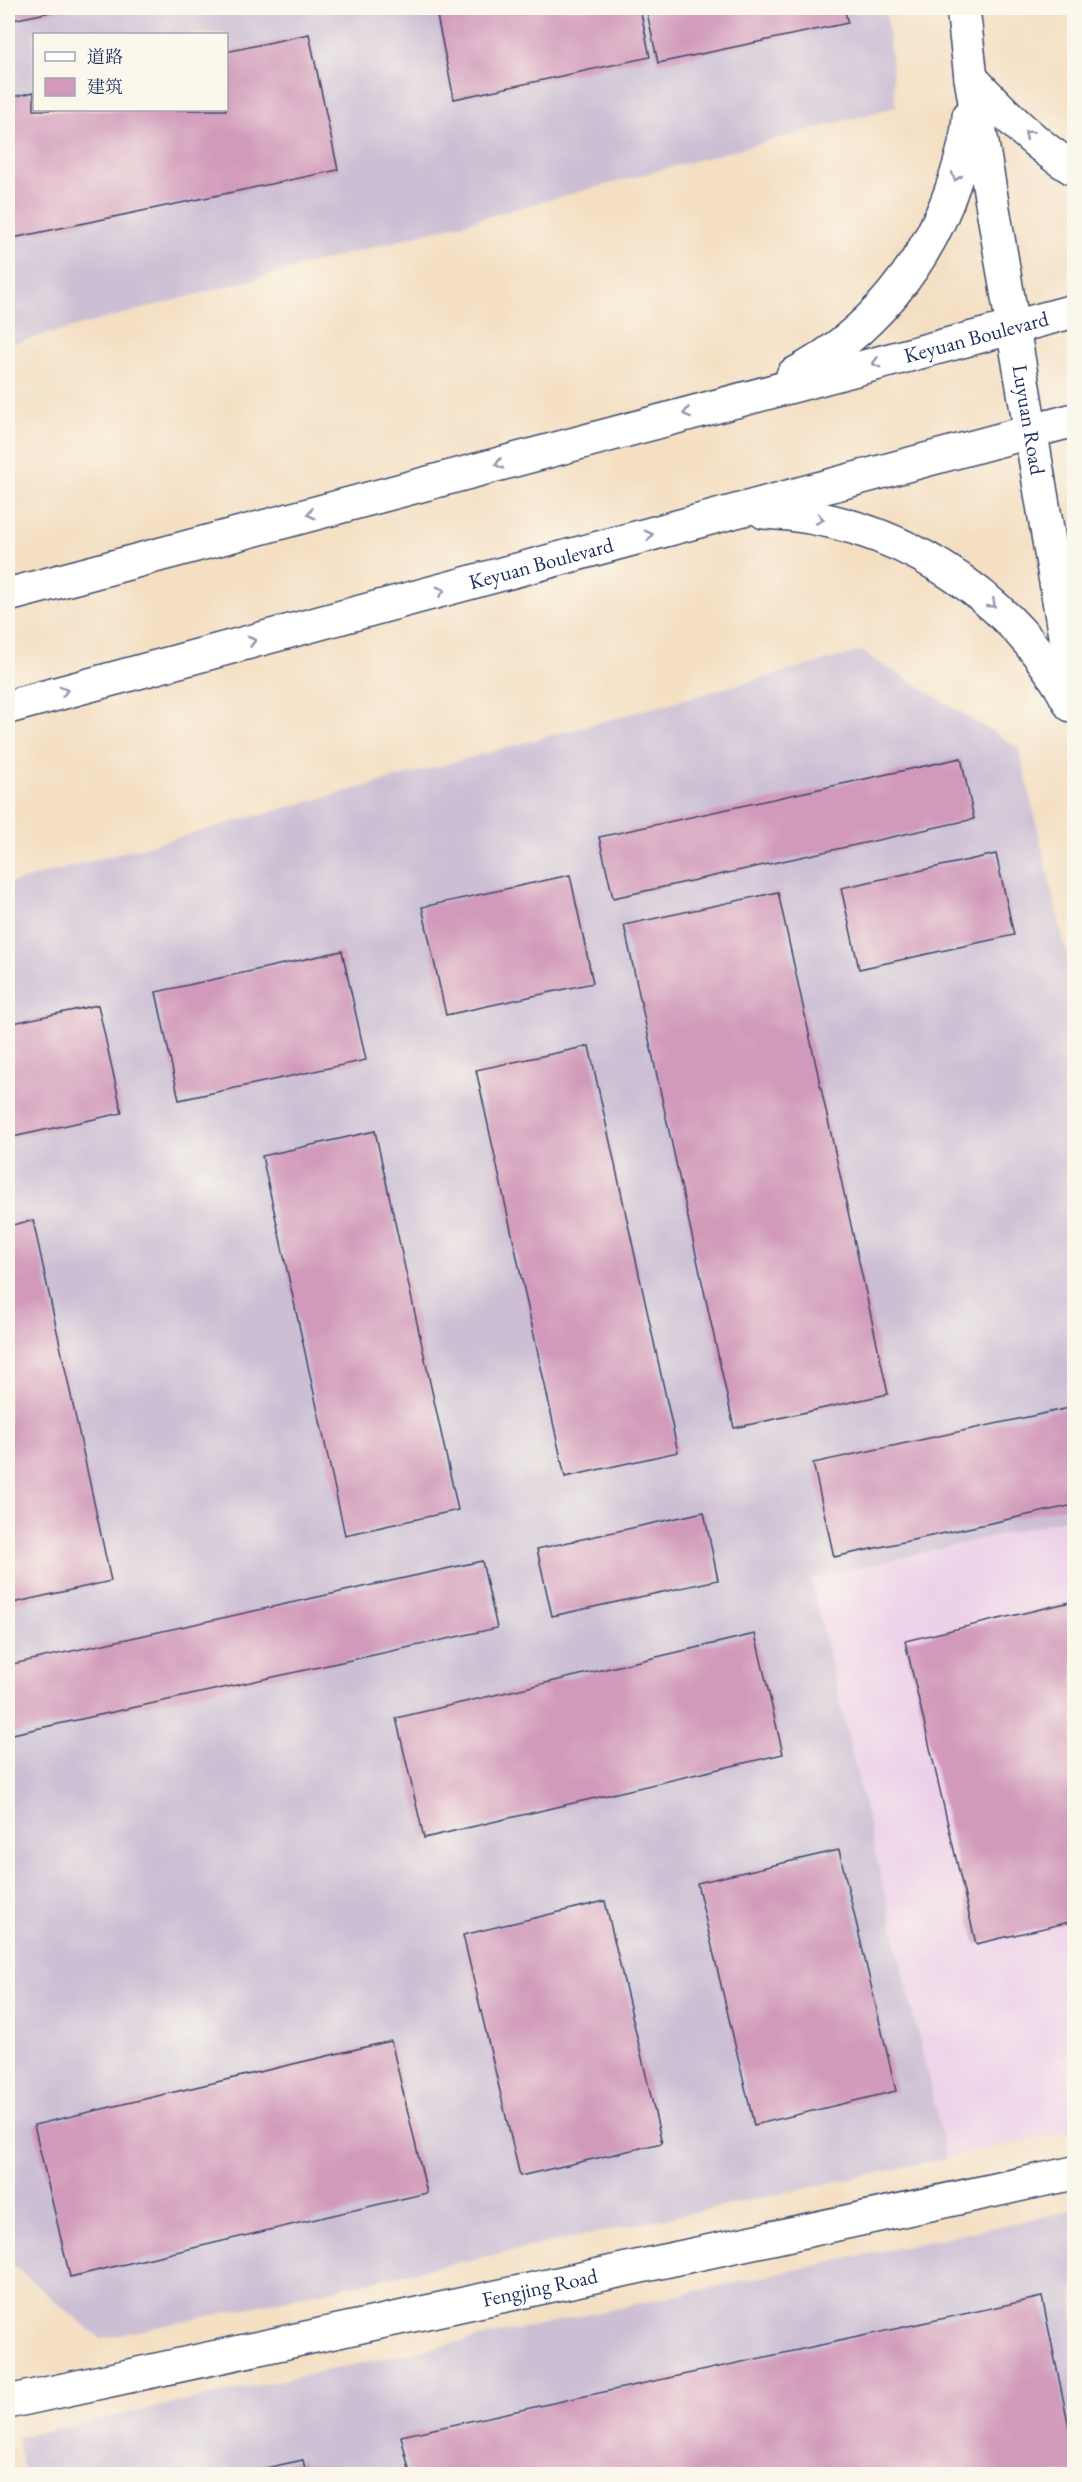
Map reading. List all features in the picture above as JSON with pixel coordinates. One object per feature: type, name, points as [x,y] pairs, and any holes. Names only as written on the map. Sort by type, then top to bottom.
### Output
[{"type":"street","name":"Luyuan Road","points":[[963,8],[971,78],[1074,689]]},
{"type":"street","points":[[971,78],[1012,121],[1074,169]]},
{"type":"street","points":[[730,402],[771,387],[809,366],[845,342],[877,312],[905,279],[929,243],[947,204],[961,163],[969,121],[971,78]]},
{"type":"street","name":"Keyuan Boulevard","points":[[8,596],[1074,311]]},
{"type":"street","name":"Keyuan Boulevard","points":[[8,706],[1074,420]]},
{"type":"street","points":[[741,510],[782,512],[823,519],[863,530],[901,545],[938,564],[974,588],[1006,616],[1035,648],[1060,683],[1074,711]]},
{"type":"street","name":"Fengjing Road","points":[[8,2402],[1074,2173]]},
{"type":"shaded area","points":[[8,8],[886,8],[896,107],[8,345]]},
{"type":"shaded area","points":[[861,651],[1019,748],[1074,985],[1074,1517],[811,1579],[947,2158],[101,2339],[8,2262],[8,884]]},
{"type":"shaded area","points":[[1074,1517],[1074,2131],[947,2158],[811,1579]]},
{"type":"shaded area","points":[[1074,2210],[1074,2474],[24,2474],[18,2437]]},
{"type":"building","points":[[8,8],[65,8],[65,9],[8,21]]},
{"type":"building","points":[[454,8],[640,8],[650,57],[454,99],[436,11]]},
{"type":"building","points":[[646,8],[844,8],[848,23],[658,63]]},
{"type":"building","points":[[309,34],[338,170],[8,239],[8,98],[33,92],[33,111],[228,111],[228,52]]},
{"type":"building","points":[[961,758],[974,819],[613,898],[599,837]]},
{"type":"building","points":[[996,854],[1014,935],[859,969],[841,888]]},
{"type":"building","points":[[570,875],[593,983],[446,1015],[422,907]]},
{"type":"building","points":[[778,892],[888,1394],[734,1428],[624,925]]},
{"type":"building","points":[[342,951],[366,1060],[179,1100],[156,992]]},
{"type":"building","points":[[98,1005],[122,1113],[8,1138],[8,1024]]},
{"type":"building","points":[[589,1046],[678,1452],[565,1477],[476,1070]]},
{"type":"building","points":[[375,1131],[458,1510],[345,1535],[262,1156]]},
{"type":"building","points":[[33,1220],[111,1581],[8,1604],[8,1226]]},
{"type":"building","points":[[1074,1407],[1074,1505],[834,1557],[813,1463]]},
{"type":"building","points":[[704,1512],[718,1580],[552,1616],[537,1549]]},
{"type":"building","points":[[482,1561],[497,1628],[8,1735],[8,1665]]},
{"type":"building","points":[[1071,1602],[1074,1615],[1074,1921],[976,1944],[905,1641]]},
{"type":"building","points":[[755,1634],[783,1754],[424,1838],[396,1718]]},
{"type":"building","points":[[839,1850],[896,2091],[754,2125],[697,1883]]},
{"type":"building","points":[[605,1901],[662,2143],[520,2176],[463,1935]]},
{"type":"building","points":[[391,2041],[427,2193],[70,2277],[34,2125]]},
{"type":"building","points":[[1042,2297],[1074,2451],[1074,2474],[994,2474],[993,2471],[975,2474],[410,2474],[401,2436]]},
{"type":"building","points":[[303,2460],[306,2474],[238,2474]]}]
